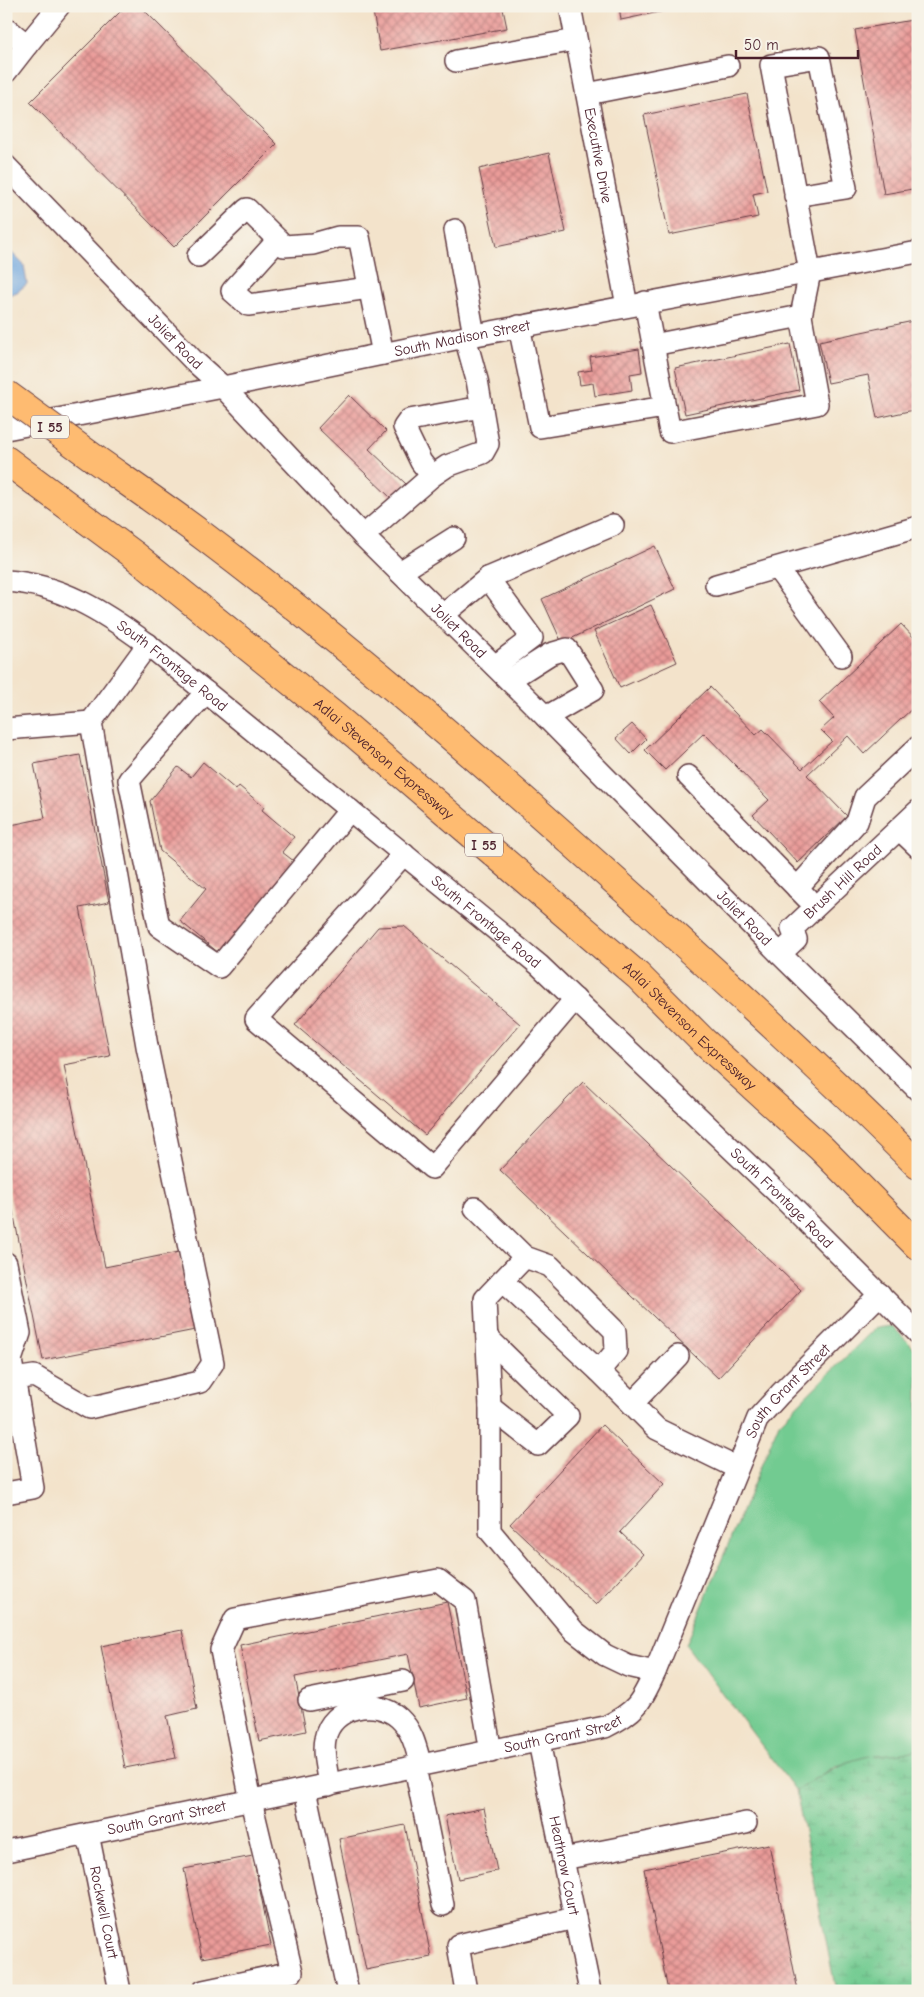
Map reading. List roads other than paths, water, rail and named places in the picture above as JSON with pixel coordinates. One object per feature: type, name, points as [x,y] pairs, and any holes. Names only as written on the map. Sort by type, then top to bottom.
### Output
[{"type":"highway","name":"I 55","points":[[6,394],[213,544],[404,696],[506,782],[748,1002],[861,1108],[918,1165]]},
{"type":"highway","name":"Adlai Stevenson Expressway","points":[[16,467],[133,554],[334,716],[638,976],[703,1041],[821,1148],[918,1246]]},
{"type":"street","points":[[6,72],[58,6]]},
{"type":"street","name":"Executive Drive","points":[[570,6],[587,94],[636,304],[653,344],[670,432],[816,404],[801,316]]},
{"type":"street","points":[[6,28],[27,46]]},
{"type":"street","points":[[456,62],[576,40]]},
{"type":"street","points":[[653,344],[801,316],[810,272],[795,196],[772,65],[818,57],[846,188],[795,196]]},
{"type":"street","points":[[587,94],[728,66]]},
{"type":"street","name":"Joliet Road","points":[[6,166],[194,361],[223,387],[363,536],[918,1090]]},
{"type":"street","points":[[198,256],[247,209],[284,246],[313,244],[338,237],[359,237],[382,354]]},
{"type":"street","points":[[363,536],[432,476],[447,466],[483,454],[488,444],[455,230]]},
{"type":"street","points":[[278,240],[232,291],[248,304],[369,288]]},
{"type":"street","name":"South Madison Street","points":[[6,429],[223,387],[519,326],[918,252]]},
{"type":"street","points":[[519,326],[540,428],[665,407]]},
{"type":"street","points":[[432,476],[421,462],[404,427],[409,420],[482,407]]},
{"type":"street","points":[[443,615],[488,578],[613,525]]},
{"type":"street","points":[[716,585],[918,528]]},
{"type":"street","points":[[400,572],[454,538]]},
{"type":"street","points":[[777,568],[841,656]]},
{"type":"street","points":[[488,578],[532,638],[502,673]]},
{"type":"street","name":"South Frontage Road","points":[[6,581],[44,586],[76,598],[108,616],[148,644],[539,965],[784,1199],[918,1333]]},
{"type":"street","points":[[14,1379],[34,1376],[89,1408],[200,1382],[213,1363],[147,1046],[91,722],[148,644]]},
{"type":"street","points":[[502,673],[567,649],[593,690],[546,717]]},
{"type":"street","points":[[206,692],[129,780],[159,926],[219,967],[350,810]]},
{"type":"street","points":[[6,729],[91,722]]},
{"type":"street","points":[[797,888],[857,822],[865,797],[918,747]]},
{"type":"street","points":[[688,776],[816,907]]},
{"type":"street","name":"Brush Hill Road","points":[[780,954],[796,939],[792,930],[918,811]]},
{"type":"street","points":[[899,829],[918,847]]},
{"type":"street","points":[[404,854],[256,1019],[432,1168],[575,999]]},
{"type":"street","points":[[475,1208],[525,1257],[550,1266],[615,1331],[616,1351],[599,1371]]},
{"type":"street","points":[[525,1257],[485,1299],[490,1407],[490,1531],[574,1631],[605,1655],[628,1666],[655,1672]]},
{"type":"street","points":[[6,1263],[20,1333],[11,1360],[33,1488],[6,1493]]},
{"type":"street","points":[[502,1281],[599,1371],[657,1429],[736,1468]]},
{"type":"street","name":"South Grant Street","points":[[6,1851],[605,1728],[629,1715],[642,1701],[655,1672],[736,1468],[758,1418],[786,1387],[880,1294]]},
{"type":"street","points":[[487,1337],[568,1416],[538,1445],[490,1407]]},
{"type":"street","points":[[632,1404],[678,1356]]},
{"type":"street","points":[[203,1991],[292,1972],[252,1801],[220,1650],[235,1620],[438,1580],[466,1601],[491,1752]]},
{"type":"street","points":[[309,1700],[357,1699],[403,1681]]},
{"type":"street","points":[[357,1699],[379,1707],[398,1717],[414,1738],[443,1905]]},
{"type":"street","points":[[330,1785],[324,1752],[325,1738],[330,1726],[349,1710],[357,1699]]},
{"type":"street","name":"Heathrow Court","points":[[539,1742],[590,1991]]},
{"type":"street","points":[[305,1790],[347,1988]]},
{"type":"street","points":[[563,1859],[746,1823]]},
{"type":"street","name":"Rockwell Court","points":[[88,1834],[120,1991]]},
{"type":"street","points":[[466,1991],[458,1945],[575,1918]]},
{"type":"water","points":[[6,247],[24,265],[27,284],[17,292],[6,296]]}]
